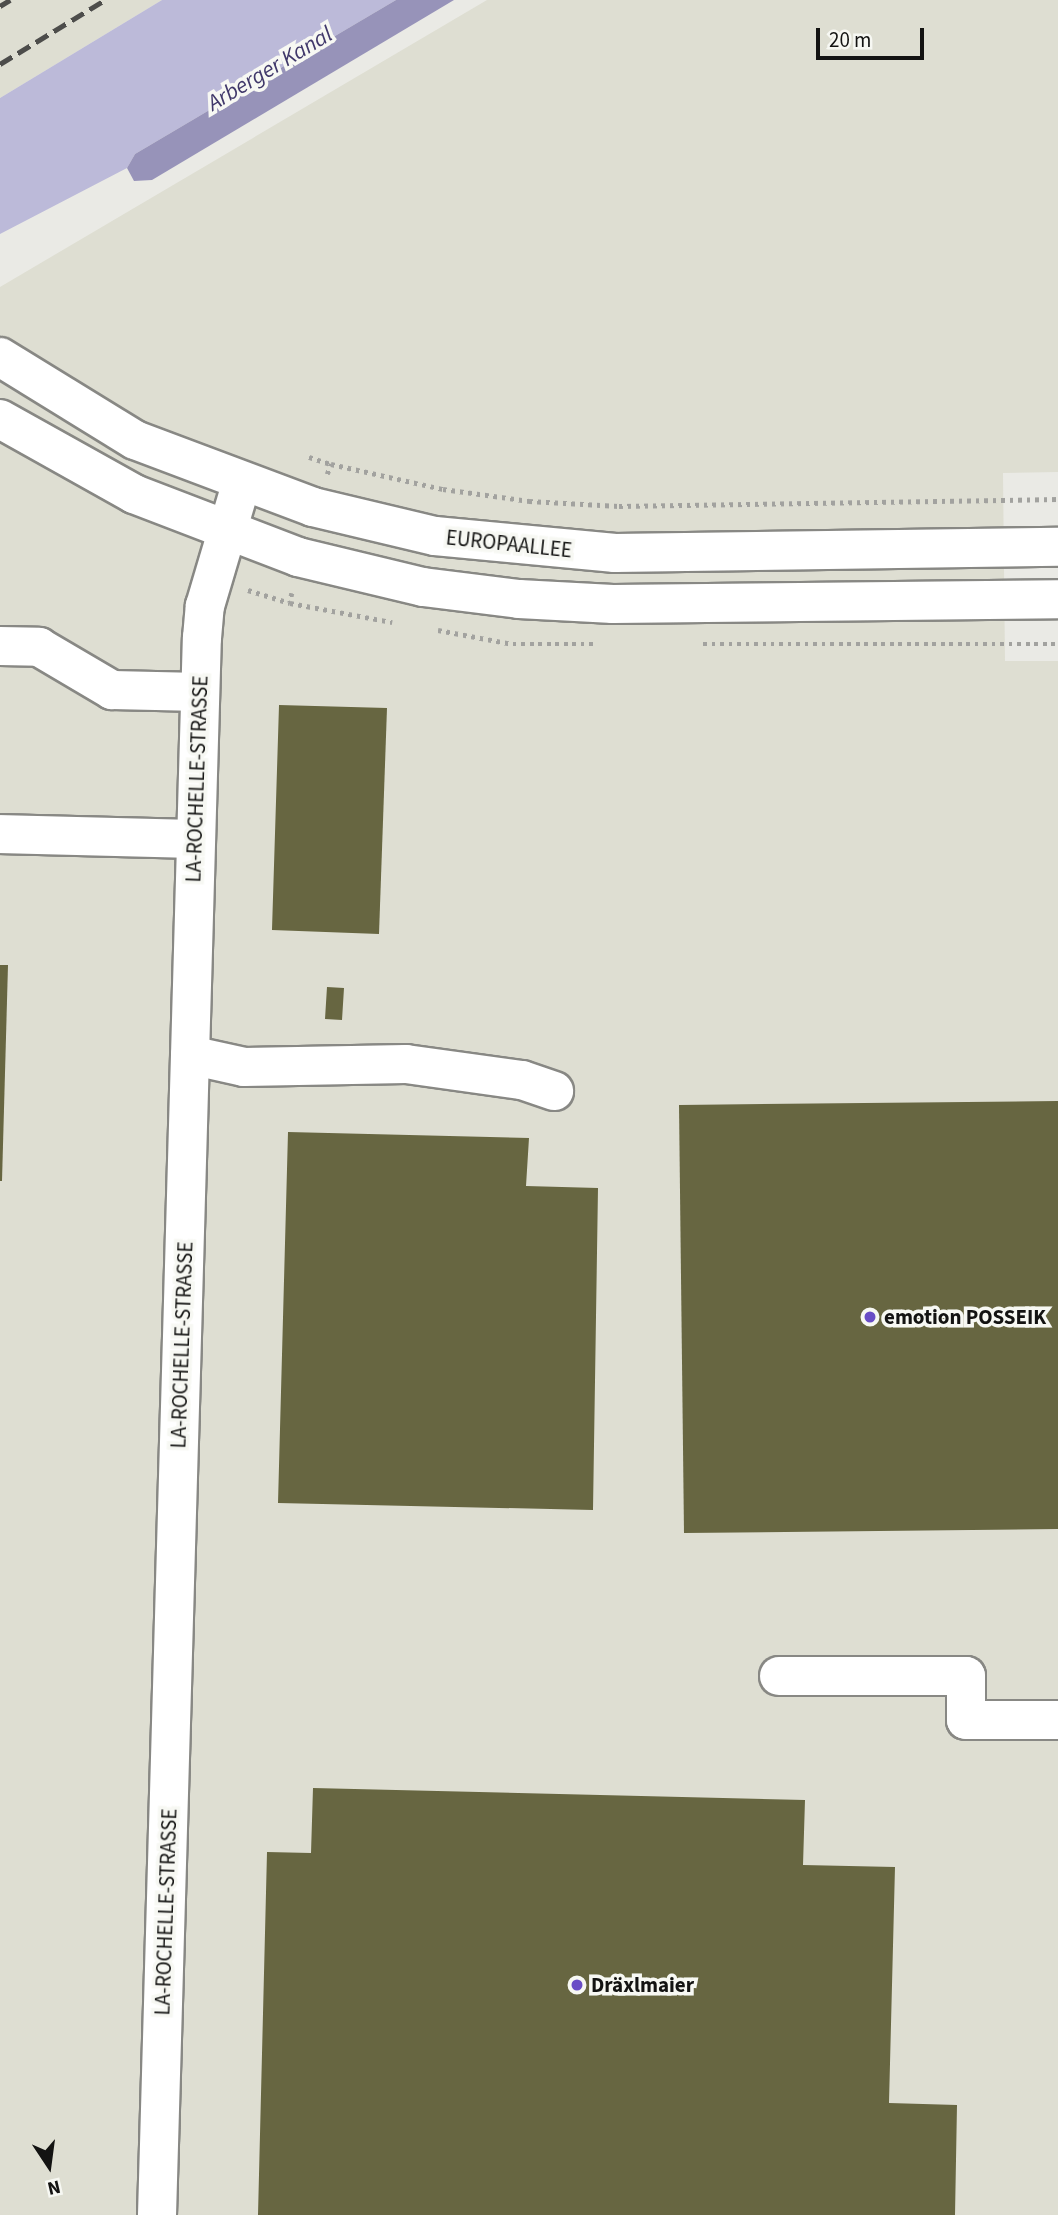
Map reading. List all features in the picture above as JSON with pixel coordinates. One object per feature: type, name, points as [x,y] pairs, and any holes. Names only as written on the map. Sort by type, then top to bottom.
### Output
[{"type":"street","name":"EUROPAALLEE","points":[[0,357],[135,440],[313,507],[435,537],[524,548],[628,553],[1058,547]]},
{"type":"street","points":[[0,419],[134,494],[298,557],[398,581],[519,600],[613,604],[1058,599]]},
{"type":"street","name":"LA-ROCHELLE-STRASSE","points":[[157,2215],[200,692],[205,606],[242,481]]},
{"type":"street","points":[[0,646],[38,647],[112,690],[200,692]]},
{"type":"street","points":[[0,834],[195,839]]},
{"type":"street","points":[[190,1055],[244,1067],[406,1064],[522,1080],[554,1091]]},
{"type":"street","points":[[779,1676],[966,1676],[965,1720],[1058,1720]]},
{"type":"path","points":[[309,457],[331,464]]},
{"type":"shaded area","points":[[0,0],[162,0],[0,98]]},
{"type":"shaded area","points":[[162,0],[396,0],[135,154],[127,168],[0,234],[0,98]]},
{"type":"shaded area","points":[[396,0],[454,0],[152,180],[134,181],[127,168],[135,154]]},
{"type":"shaded area","points":[[487,0],[1058,0],[1058,472],[1003,473],[1005,661],[1058,661],[1058,2215],[0,2215],[0,287]]},
{"type":"building","points":[[279,705],[387,708],[379,934],[272,930]]},
{"type":"building","points":[[0,965],[8,965],[2,1181],[0,1181]]},
{"type":"building","points":[[327,987],[344,988],[342,1020],[325,1019]]},
{"type":"building","name":"emotion POSSEIK","points":[[1058,1101],[1058,1529],[684,1533],[679,1105]]},
{"type":"building","points":[[288,1132],[529,1138],[526,1186],[598,1188],[593,1510],[278,1503]]},
{"type":"building","name":"Dräxlmaier","points":[[313,1788],[805,1800],[803,1865],[895,1867],[889,2103],[957,2105],[955,2215],[258,2215],[267,1852],[311,1853]]},
{"type":"railway","points":[[0,6],[10,0]]},
{"type":"railway","points":[[0,64],[105,0]]},
{"type":"place","name":"emotion POSSEIK","points":[[870,1317]]},
{"type":"place","name":"Dräxlmaier","points":[[577,1985]]},
{"type":"water label","name":"Arberger Kanal","points":[[270,69]]}]
